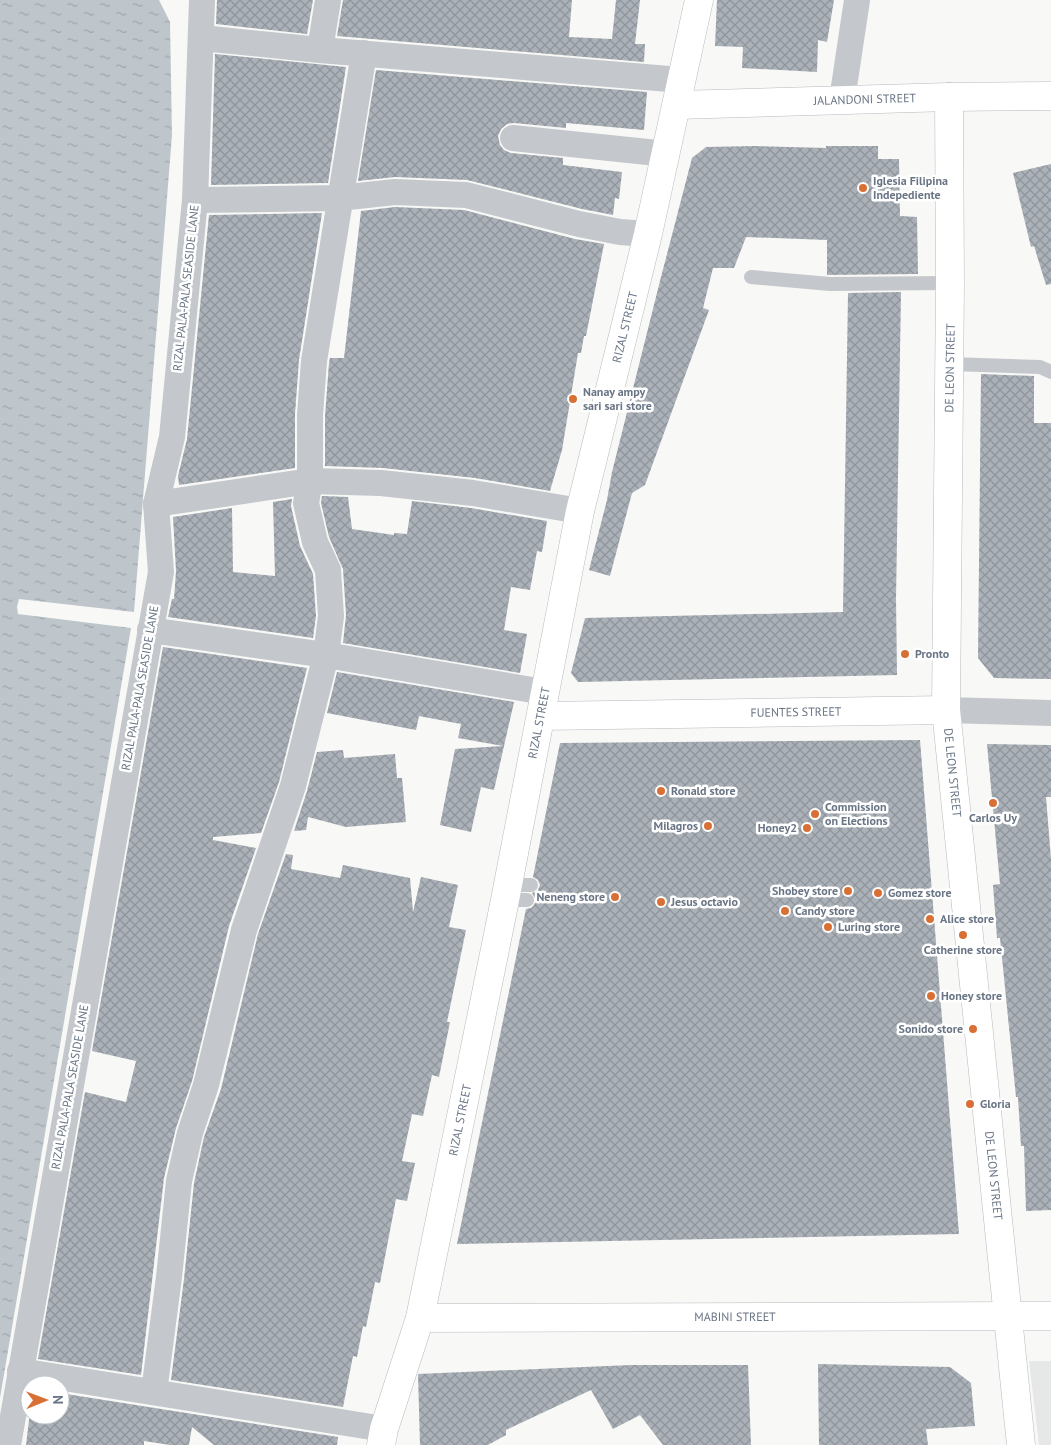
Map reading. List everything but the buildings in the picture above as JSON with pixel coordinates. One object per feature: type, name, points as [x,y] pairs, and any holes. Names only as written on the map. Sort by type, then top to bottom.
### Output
[{"type":"street","name":"RIZAL PALA-PALA SEASIDE LANE","points":[[8,1445],[161,572],[156,504],[172,437],[195,200],[202,0]]},
{"type":"street","points":[[320,50],[328,0]]},
{"type":"street","name":"RIZAL STREET","points":[[383,1437],[420,1318],[518,893],[543,704],[580,511],[648,234],[698,0]]},
{"type":"street","points":[[842,100],[857,0]]},
{"type":"street","points":[[202,38],[364,53],[679,93]]},
{"type":"street","points":[[154,1392],[179,1181],[190,1133],[206,1085],[244,930],[293,786],[326,655],[331,616],[328,570],[315,542],[306,503],[310,480],[310,415],[314,361],[364,53]]},
{"type":"street","name":"JALANDONI STREET","points":[[679,93],[842,100],[1051,96]]},
{"type":"street","name":"DE LEON STREET","points":[[949,97],[950,364],[946,710],[1021,1445]]},
{"type":"street","points":[[513,138],[666,154]]},
{"type":"street","points":[[195,200],[339,198],[395,192],[466,195],[579,224],[620,232],[648,234]]},
{"type":"street","points":[[156,504],[310,480],[381,483],[473,493],[580,511]]},
{"type":"street","points":[[150,630],[326,655],[543,704]]},
{"type":"street","name":"FUENTES STREET","points":[[543,704],[1051,713]]},
{"type":"street","name":"MABINI STREET","points":[[420,1318],[1051,1316]]},
{"type":"street","points":[[20,1371],[154,1392],[383,1437]]},
{"type":"lane","points":[[751,277],[830,284],[950,283]]},
{"type":"lane","points":[[950,364],[1040,367],[1051,372]]},
{"type":"shaded area","points":[[1029,1361],[1051,1361],[1051,1445],[1039,1445]]},
{"type":"water","points":[[0,0],[159,0],[170,22],[172,135],[134,612],[19,599],[17,607],[18,614],[131,628],[0,1398]]},
{"type":"place","name":"Iglesia Filipina Indepediente","points":[[863,188]]},
{"type":"place","name":"Nanay ampy sari sari store","points":[[573,399]]},
{"type":"place","name":"Pronto","points":[[905,654]]},
{"type":"place","name":"Ronald store","points":[[661,791]]},
{"type":"place","name":"Carlos Uy","points":[[993,803]]},
{"type":"place","name":"Commission on Elections","points":[[815,814]]},
{"type":"place","name":"Milagros","points":[[708,826]]},
{"type":"place","name":"Honey2","points":[[807,828]]},
{"type":"place","name":"Shobey store","points":[[848,891]]},
{"type":"place","name":"Gomez store","points":[[878,893]]},
{"type":"place","name":"Neneng store","points":[[615,897]]},
{"type":"place","name":"Jesus octavio","points":[[661,902]]},
{"type":"place","name":"Candy store","points":[[785,911]]},
{"type":"place","name":"Alice store","points":[[930,919]]},
{"type":"place","name":"Luring store","points":[[828,927]]},
{"type":"place","name":"Catherine store","points":[[963,935]]},
{"type":"place","name":"Honey store","points":[[931,996]]},
{"type":"place","name":"Sonido store","points":[[973,1029]]},
{"type":"place","name":"Gloria","points":[[970,1104]]}]
